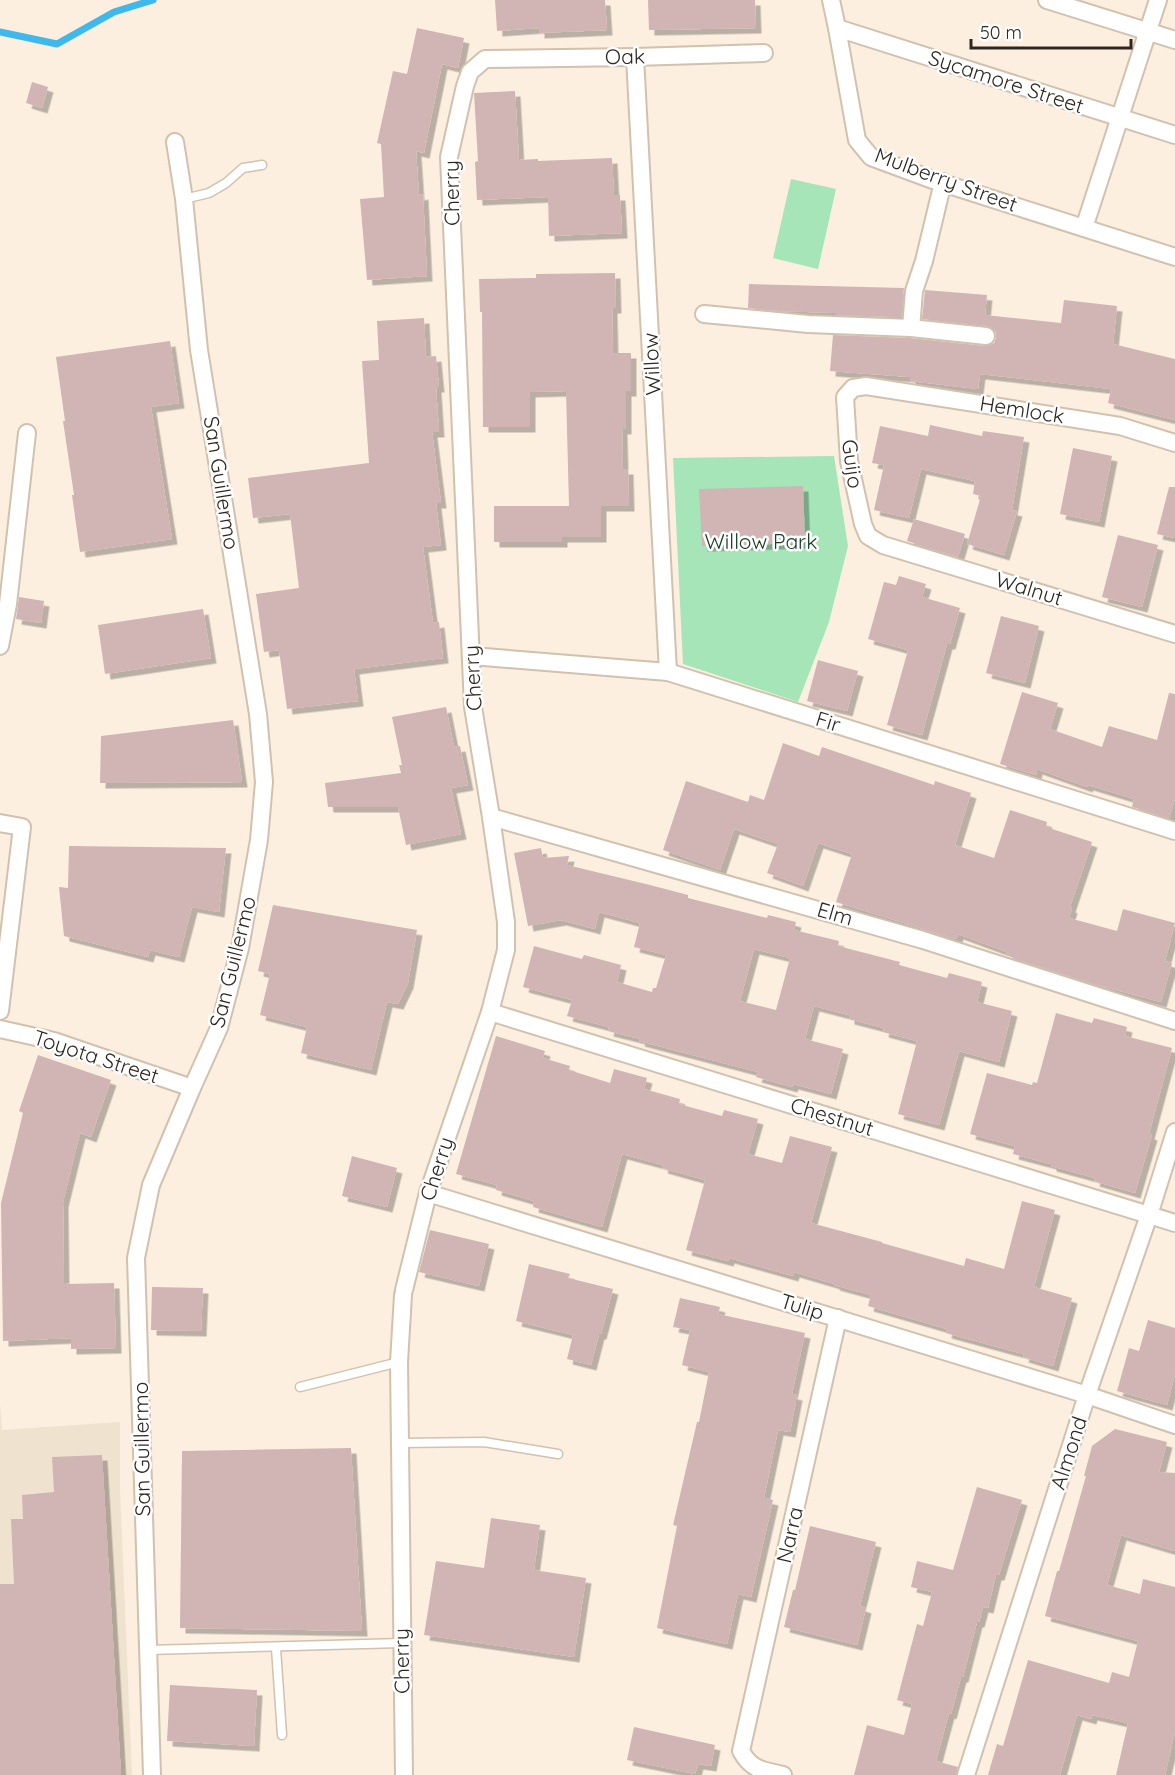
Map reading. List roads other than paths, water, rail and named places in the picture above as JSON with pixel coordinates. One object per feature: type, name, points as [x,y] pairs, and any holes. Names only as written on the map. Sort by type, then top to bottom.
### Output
[{"type":"street","name":"Mulberry Street","points":[[831,0],[857,140],[871,157],[1175,257]]},
{"type":"street","points":[[1047,0],[1175,40]]},
{"type":"street","points":[[1084,228],[1158,0]]},
{"type":"street","name":"Sycamore Street","points":[[837,28],[1175,135]]},
{"type":"street","name":"Oak","points":[[485,59],[764,53]]},
{"type":"street","name":"Willow","points":[[635,57],[668,672]]},
{"type":"street","name":"Cherry","points":[[404,1775],[399,1362],[404,1293],[428,1193],[490,1012],[506,950],[506,922],[473,707],[449,157],[470,72],[485,59]]},
{"type":"street","name":"San Guillermo","points":[[152,1775],[136,1258],[152,1185],[219,1028],[240,948],[260,840],[264,782],[258,714],[199,350],[184,199],[175,142]]},
{"type":"street","points":[[911,328],[914,291],[924,261],[943,182]]},
{"type":"street","points":[[704,314],[808,324],[911,328],[987,336]]},
{"type":"street","name":"Hemlock","points":[[866,386],[1120,426],[1175,443]]},
{"type":"street","name":"Guijo","points":[[866,386],[853,388],[845,397],[849,461],[863,524],[868,536],[884,545]]},
{"type":"street","points":[[0,646],[27,433]]},
{"type":"street","name":"Walnut","points":[[884,545],[1175,633]]},
{"type":"street","name":"Fir","points":[[472,656],[668,672],[1175,831]]},
{"type":"street","name":"Elm","points":[[491,817],[923,940],[1175,1021]]},
{"type":"street","points":[[0,823],[22,826],[0,1011]]},
{"type":"street","name":"Chestnut","points":[[490,1012],[1175,1223]]},
{"type":"street","points":[[0,1047],[2,1030]]},
{"type":"street","name":"Toyota Street","points":[[2,1030],[54,1041],[192,1088]]},
{"type":"street","name":"Almond","points":[[966,1775],[1087,1395],[1175,1132]]},
{"type":"street","name":"Tulip","points":[[428,1193],[1087,1395],[1175,1425]]},
{"type":"street","name":"Narra","points":[[783,1775],[754,1768],[747,1762],[741,1751],[838,1318]]},
{"type":"lane","points":[[184,199],[209,193],[226,183],[243,168],[262,165]]},
{"type":"lane","points":[[300,1387],[399,1362]]},
{"type":"lane","points":[[399,1443],[484,1442],[558,1454]]},
{"type":"lane","points":[[148,1650],[401,1643]]},
{"type":"lane","points":[[276,1648],[282,1735]]},
{"type":"waterway","points":[[0,32],[57,44],[114,12],[153,0]]},
{"type":"park label","name":"Willow Park","points":[[761,542]]}]
